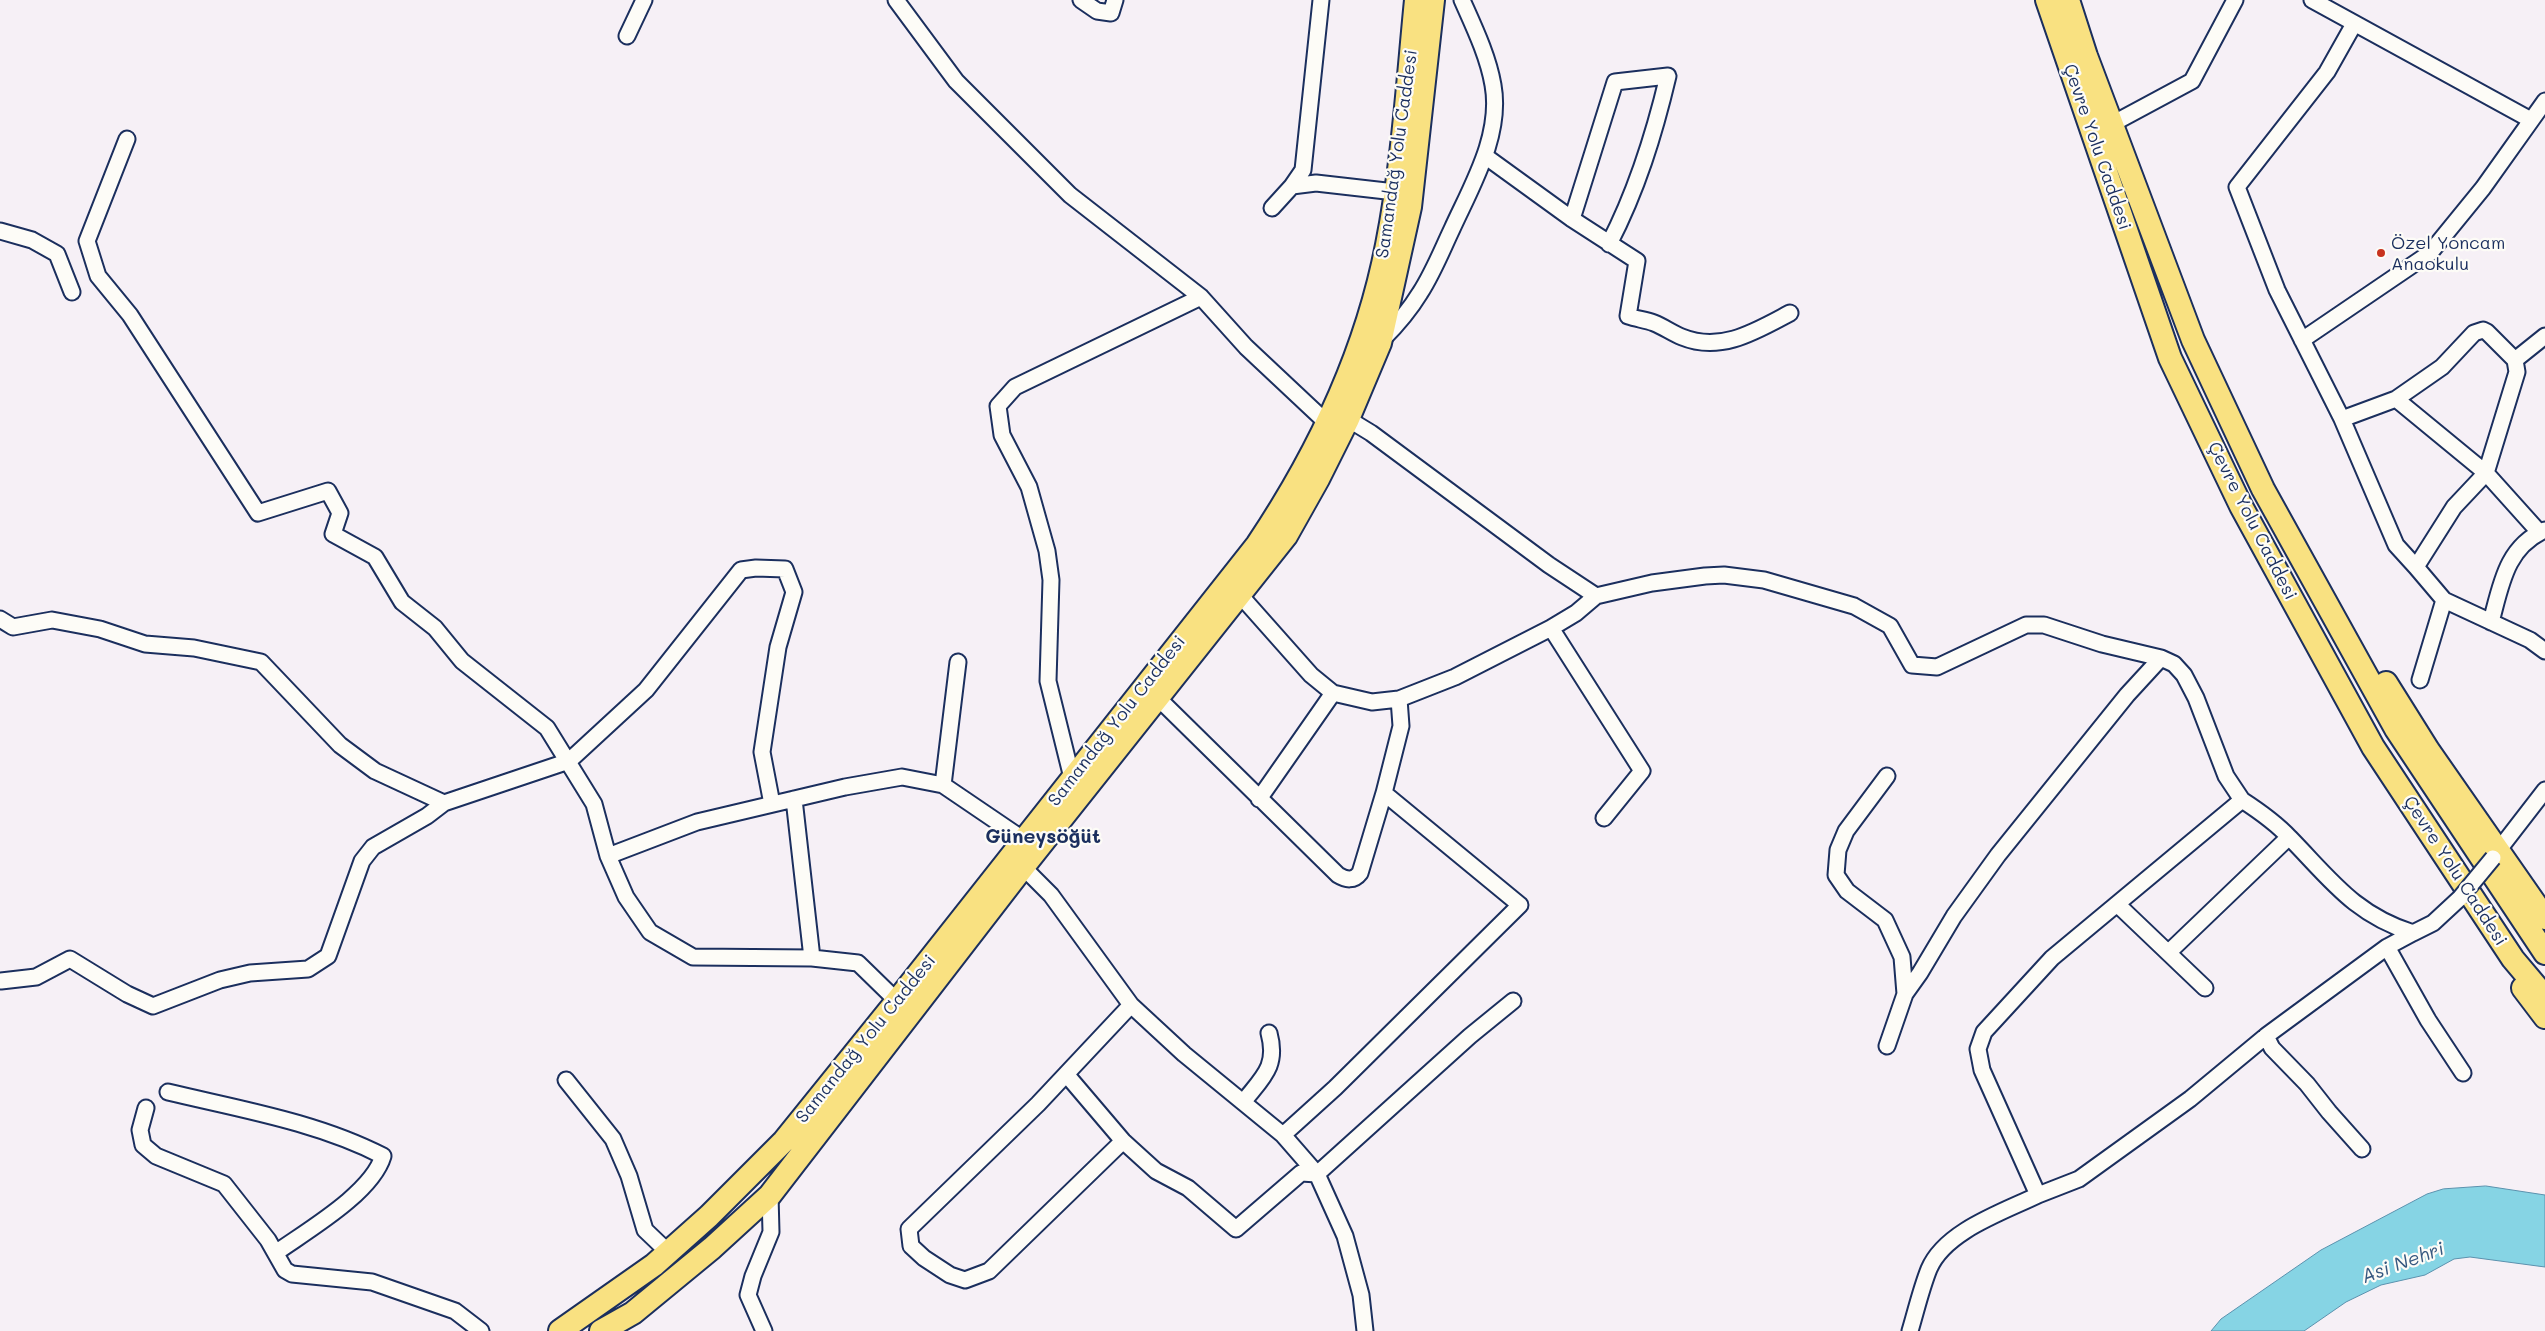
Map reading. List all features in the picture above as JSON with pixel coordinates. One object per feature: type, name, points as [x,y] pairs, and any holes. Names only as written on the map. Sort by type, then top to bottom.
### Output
[{"type":"highway","name":"Samandağ Yolu Caddesi","points":[[601,1331],[633,1314],[712,1248],[770,1194],[1023,867],[1286,536],[1318,479],[1337,421],[1345,385],[1374,300],[1387,245],[1395,192],[1416,0]]},
{"type":"highway","name":"Samandağ Yolu Caddesi","points":[[560,1331],[668,1252],[709,1216],[784,1141],[897,1002],[1257,545],[1280,510],[1337,421],[1380,343],[1410,207],[1432,0]]},
{"type":"highway","name":"Çevre Yolu Caddesi","points":[[2047,0],[2170,358],[2241,506],[2373,747],[2508,951],[2545,998]]},
{"type":"highway","name":"Çevre Yolu Caddesi","points":[[2068,0],[2193,340],[2263,489],[2396,729],[2545,953]]},
{"type":"highway","points":[[2266,551],[2322,682],[2385,793],[2458,900],[2545,1017]]},
{"type":"highway","points":[[2318,589],[2369,655],[2495,854],[2545,918]]},
{"type":"street","points":[[627,36],[644,0]]},
{"type":"street","points":[[896,0],[956,81],[1070,195],[1201,297],[1246,347],[1337,421],[1371,433],[1549,565],[1596,596]]},
{"type":"street","points":[[1081,0],[1104,14],[1110,14],[1115,0]]},
{"type":"street","points":[[1272,208],[1292,186],[1303,170],[1321,0]]},
{"type":"street","points":[[1380,343],[1402,320],[1421,292],[1485,156],[1494,118],[1494,86],[1479,37],[1462,0]]},
{"type":"street","points":[[2112,124],[2192,81],[2235,0]]},
{"type":"street","points":[[2312,0],[2531,120]]},
{"type":"street","points":[[2354,24],[2327,72],[2237,187],[2277,290],[2342,420],[2396,545],[2444,600],[2530,640],[2545,652]]},
{"type":"street","points":[[1572,219],[1615,82],[1668,76],[1651,146],[1626,211],[1609,244]]},
{"type":"street","points":[[2302,340],[2430,253],[2483,188],[2545,101]]},
{"type":"street","points":[[127,139],[86,241],[98,276],[130,315],[258,513],[328,491],[340,513],[333,534],[375,557],[402,602],[435,628],[462,661],[547,728],[594,804],[608,856],[626,897],[650,932],[693,957],[812,958],[858,963],[897,1002]]},
{"type":"street","points":[[1485,156],[1572,219],[1637,261],[1628,316],[1655,324],[1683,338],[1703,342],[1723,342],[1747,336],[1790,313]]},
{"type":"street","points":[[1292,186],[1316,183],[1395,192]]},
{"type":"street","points":[[0,231],[32,240],[57,254],[72,292]]},
{"type":"street","points":[[1072,778],[1048,681],[1051,580],[1047,551],[1029,487],[1002,435],[998,406],[1014,387],[1201,297]]},
{"type":"street","points":[[2342,420],[2396,399],[2442,367],[2474,333],[2483,330],[2487,332],[2515,360],[2517,372],[2486,473],[2454,507],[2416,567]]},
{"type":"street","points":[[2515,360],[2545,336]]},
{"type":"street","points":[[2396,399],[2486,473],[2542,531],[2518,550],[2505,568],[2491,622]]},
{"type":"street","points":[[1,980],[36,977],[70,958],[127,994],[153,1006],[220,980],[250,973],[308,969],[328,956],[362,861],[372,847],[427,816],[444,803],[569,761],[646,690],[741,570],[756,568],[785,569],[794,592],[778,647],[762,752],[772,804]]},
{"type":"street","points":[[1240,594],[1311,675],[1333,693],[1372,702],[1399,699],[1455,677],[1551,628],[1576,613],[1596,596],[1652,583],[1724,575],[1764,580],[1854,606],[1890,626],[1912,664],[1937,666],[2026,625],[2044,625],[2102,644],[2161,658],[2174,664],[2184,675],[2196,698],[2226,776],[2242,800],[2289,837],[2344,896],[2390,926],[2413,933]]},
{"type":"street","points":[[2420,680],[2444,600]]},
{"type":"street","points":[[0,619],[13,627],[52,620],[100,629],[145,644],[194,648],[261,662],[340,745],[375,771],[444,803]]},
{"type":"street","points":[[1551,628],[1642,771],[1604,818]]},
{"type":"street","points":[[1887,1046],[1904,994],[1920,973],[1954,916],[1998,855],[2127,695],[2161,658]]},
{"type":"street","points":[[943,786],[958,662]]},
{"type":"street","points":[[1259,799],[1333,693]]},
{"type":"street","points":[[1158,699],[1338,876],[1346,880],[1353,879],[1360,873],[1384,793],[1401,726],[1399,699]]},
{"type":"street","points":[[1887,776],[1846,831],[1838,850],[1836,875],[1847,891],[1885,920],[1902,957],[1904,994]]},
{"type":"street","points":[[608,856],[697,822],[845,786],[902,777],[943,786],[1024,840]]},
{"type":"street","points":[[1910,1331],[1930,1268],[1942,1248],[1959,1234],[2038,1196],[2079,1179],[2190,1100],[2266,1036],[2387,948],[2433,923],[2458,900],[2545,790]]},
{"type":"street","points":[[1283,1135],[1335,1088],[1520,904],[1384,793]]},
{"type":"street","points":[[794,799],[812,958]]},
{"type":"street","points":[[2038,1196],[1982,1070],[1978,1049],[1984,1032],[2052,958],[2242,800]]},
{"type":"street","points":[[2169,952],[2289,837]]},
{"type":"street","points":[[1023,867],[1050,895],[1131,1005],[1184,1054],[1244,1101],[1283,1135],[1317,1174],[1345,1236],[1361,1295],[1365,1331]]},
{"type":"street","points":[[2117,904],[2206,988]]},
{"type":"street","points":[[2387,948],[2428,1020],[2463,1073]]},
{"type":"street","points":[[1066,1074],[1123,1141],[1156,1171],[1188,1188],[1236,1229],[1301,1172],[1317,1174],[1470,1036],[1513,1000]]},
{"type":"street","points":[[1123,1141],[989,1271],[965,1280],[950,1275],[924,1258],[911,1246],[909,1229],[1066,1074],[1131,1005]]},
{"type":"street","points":[[1244,1101],[1270,1067],[1273,1048],[1269,1033]]},
{"type":"street","points":[[2266,1036],[2272,1048],[2308,1084],[2328,1112],[2362,1149]]},
{"type":"street","points":[[566,1080],[613,1139],[630,1176],[645,1230],[668,1252]]},
{"type":"street","points":[[168,1092],[313,1129],[364,1147],[382,1156],[380,1166],[337,1211],[277,1252]]},
{"type":"street","points":[[146,1108],[140,1130],[144,1145],[156,1156],[224,1184],[277,1252],[285,1270],[292,1274],[372,1282],[455,1311],[482,1331]]},
{"type":"street","points":[[764,1331],[748,1295],[753,1276],[771,1232],[770,1194]]},
{"type":"water","name":"Asi Nehri","points":[[2486,1186],[2545,1195],[2545,1267],[2470,1257],[2454,1259],[2425,1275],[2381,1285],[2346,1302],[2304,1331],[2211,1331],[2221,1319],[2321,1250],[2427,1194],[2443,1189]]},
{"type":"place","name":"Özel Yoncam Anaokulu","points":[[2381,253]]},
{"type":"district","name":"Güneysöğüt","points":[[1043,837]]}]
